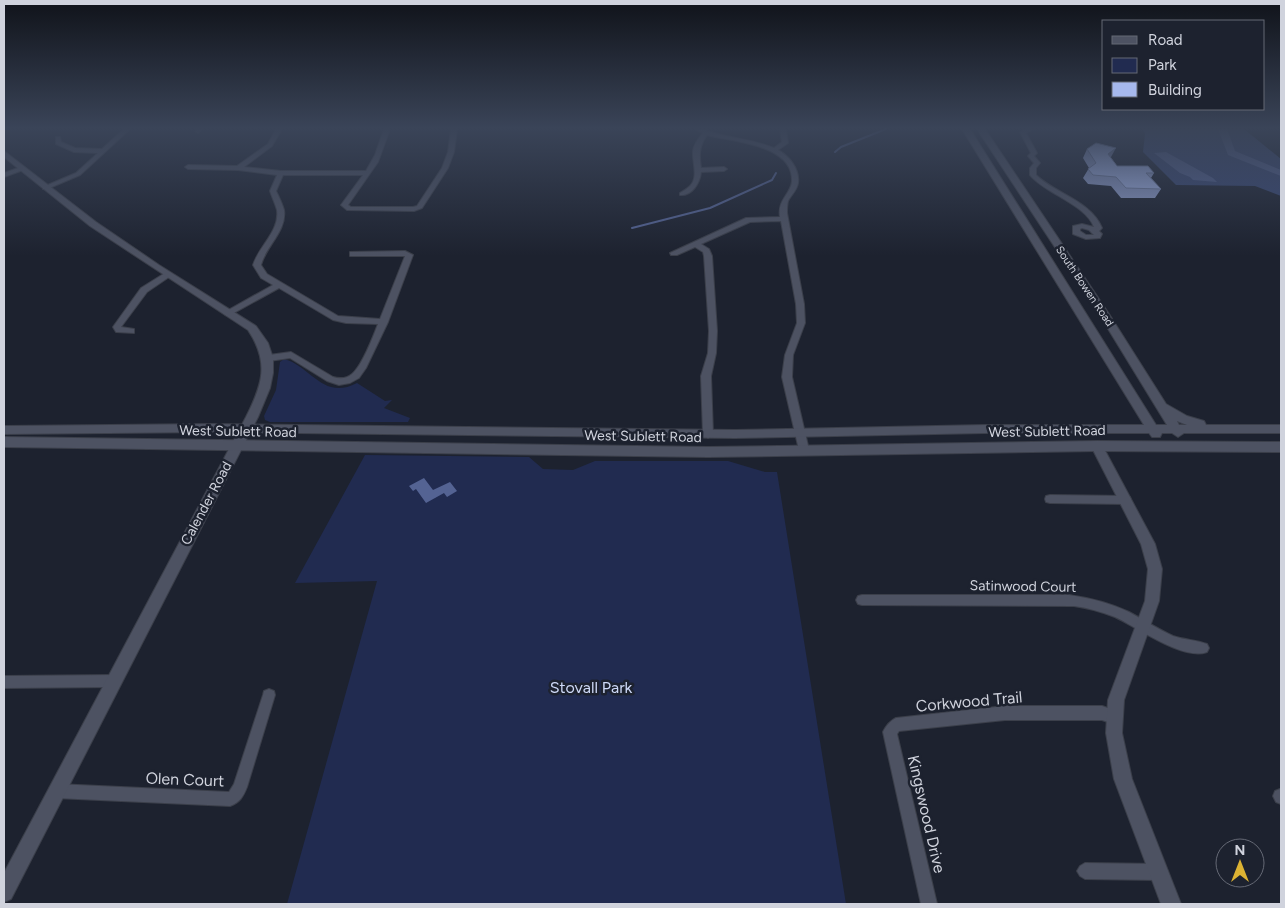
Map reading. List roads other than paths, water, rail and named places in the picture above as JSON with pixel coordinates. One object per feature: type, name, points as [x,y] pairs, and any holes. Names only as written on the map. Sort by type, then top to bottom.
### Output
[{"type":"main road","points":[[25,171],[102,231],[256,333],[265,347],[269,358]]},
{"type":"main road","name":"South Bowen Road","points":[[992,171],[1163,446]]},
{"type":"main road","name":"South Bowen Road","points":[[1009,171],[1104,314],[1186,446]]},
{"type":"main road","points":[[1015,209],[1033,209]]},
{"type":"main road","points":[[1082,314],[1104,314]]},
{"type":"main road","name":"Calender Road","points":[[4,892],[236,446],[268,379],[269,358]]},
{"type":"main road","points":[[1160,406],[1183,419],[1198,424],[1228,429]]},
{"type":"main road","points":[[1116,429],[1128,424],[1134,418],[1139,407]]},
{"type":"main road","name":"West Sublett Road","points":[[4,430],[244,428],[708,434],[986,429],[1281,429]]},
{"type":"main road","name":"West Sublett Road","points":[[4,442],[708,452],[1097,446],[1281,447]]},
{"type":"main road","points":[[1097,446],[1148,544],[1154,569],[1152,601],[1122,682],[1114,717],[1117,754],[1123,779],[1171,904]]},
{"type":"street","points":[[45,188],[81,171]]},
{"type":"street","points":[[267,171],[368,173]]},
{"type":"street","points":[[368,173],[344,205],[349,209],[414,209],[420,207],[443,171]]},
{"type":"street","points":[[682,194],[696,185],[698,171]]},
{"type":"street","points":[[792,171],[795,180],[793,189],[785,201],[784,219],[800,304],[801,323],[787,367],[787,377],[804,450]]},
{"type":"street","points":[[1033,171],[1033,175],[1048,189],[1091,215],[1098,224],[1098,228],[1095,230]]},
{"type":"street","points":[[281,173],[273,192],[280,209],[280,221],[258,258],[257,265],[264,276],[336,318],[384,322]]},
{"type":"street","points":[[674,253],[750,220],[784,219]]},
{"type":"street","points":[[696,244],[706,251],[708,256],[713,331],[712,353],[706,376],[708,434]]},
{"type":"street","points":[[269,358],[290,355],[330,379],[339,382],[356,376],[362,368],[384,322],[409,255],[405,253],[352,254]]},
{"type":"street","points":[[131,331],[119,330],[117,327],[144,290],[168,275]]},
{"type":"street","points":[[227,313],[278,285]]},
{"type":"street","points":[[1050,499],[1126,500]]},
{"type":"street","name":"Satinwood Court","points":[[862,600],[1069,600],[1112,610],[1177,644],[1190,648],[1203,648]]},
{"type":"street","points":[[4,682],[113,682]]},
{"type":"street","name":"Olen Court","points":[[56,791],[230,799],[235,796],[240,787],[270,695]]},
{"type":"street","name":"Corkwood Trail","points":[[890,732],[896,725],[1005,713],[1102,713],[1114,717]]},
{"type":"street","name":"Kingswood Drive","points":[[890,732],[929,904]]},
{"type":"street","points":[[1085,871],[1158,872]]},
{"type":"waterway","points":[[1277,171],[1281,173]]},
{"type":"waterway","points":[[632,228],[710,208],[772,180],[776,173]]},
{"type":"park label","name":"Stovall Park","points":[[591,687]]}]
